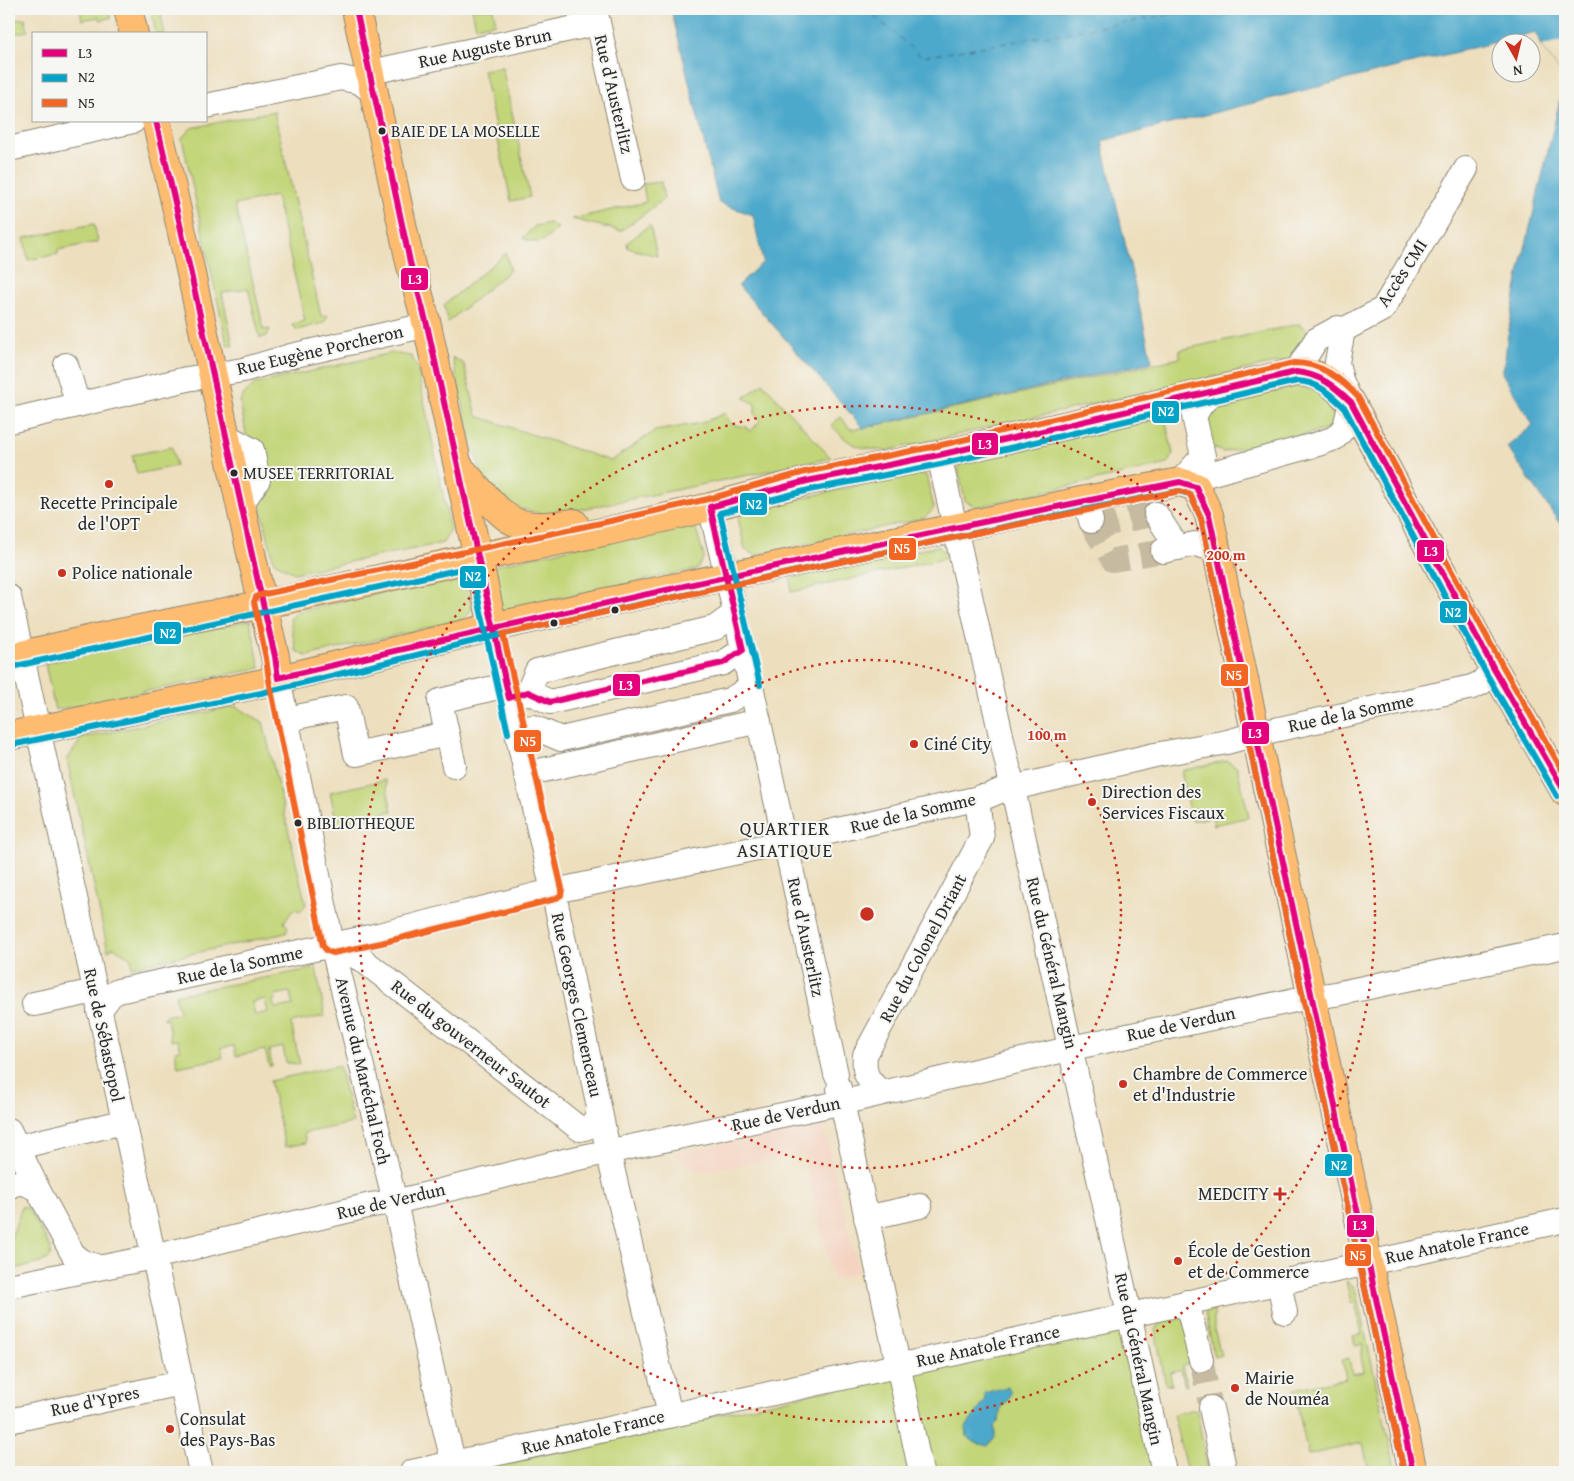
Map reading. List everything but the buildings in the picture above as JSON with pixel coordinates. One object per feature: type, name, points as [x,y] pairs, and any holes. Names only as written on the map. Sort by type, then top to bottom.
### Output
[{"type":"main road","points":[[128,9],[134,32]]},
{"type":"main road","name":"Rue Georges Clemenceau","points":[[356,9],[410,262],[427,325],[493,627]]},
{"type":"main road","name":"Avenue du Maréchal Foch","points":[[156,122],[174,192],[240,506],[275,656],[278,678]]},
{"type":"main road","points":[[458,466],[513,522],[548,526],[585,521],[690,498],[807,480],[939,455],[1214,390],[1296,372],[1311,372],[1330,383],[1351,402],[1494,669],[1565,792]]},
{"type":"main road","points":[[15,657],[110,635],[608,531],[710,507],[807,480]]},
{"type":"main road","points":[[9,736],[259,684],[493,627],[731,596],[955,528],[1089,511],[1180,482],[1196,487],[1209,515],[1217,550],[1413,1472]]},
{"type":"street","name":"Rue Auguste Brun","points":[[373,83],[597,16]]},
{"type":"street","name":"Rue d'Austerlitz","points":[[597,16],[633,179]]},
{"type":"street","points":[[208,106],[341,78],[373,83]]},
{"type":"street","points":[[9,149],[129,122]]},
{"type":"street","name":"Accès CMI","points":[[1296,372],[1316,340],[1338,328],[1343,330],[1383,309],[1466,169]]},
{"type":"street","name":"Rue Eugène Porcheron","points":[[9,421],[187,379],[243,370],[291,356],[427,325]]},
{"type":"street","points":[[1180,482],[1335,438],[1346,427],[1351,402],[1341,380],[1338,362],[1343,330]]},
{"type":"street","points":[[66,365],[78,406]]},
{"type":"street","points":[[1180,482],[1204,456],[1194,416],[1202,403],[1214,390]]},
{"type":"street","name":"Rue du Général Mangin","points":[[939,455],[1164,1472]]},
{"type":"street","name":"Rue d'Austerlitz","points":[[710,507],[759,721],[921,1472]]},
{"type":"street","points":[[1156,514],[1171,549],[1195,544],[1217,550]]},
{"type":"street","points":[[515,692],[537,671],[715,628],[731,596]]},
{"type":"street","name":"Rue de Sébastopol","points":[[9,597],[15,657],[39,729],[200,1472]]},
{"type":"street","name":"Rue Georges Clemenceau","points":[[493,627],[515,692],[517,731],[526,774],[599,1108],[670,1415]]},
{"type":"street","points":[[454,766],[440,701],[515,692],[550,702],[723,663],[743,650]]},
{"type":"street","name":"Rue de la Somme","points":[[97,1001],[111,996],[118,991],[379,935],[553,891],[785,842],[1155,755],[1227,742],[1472,687],[1481,683],[1494,669]]},
{"type":"street","name":"Avenue du Maréchal Foch","points":[[278,678],[332,944],[455,1468]]},
{"type":"street","points":[[517,731],[533,727],[561,739],[730,700],[751,687]]},
{"type":"street","points":[[287,718],[346,707],[356,754],[447,734]]},
{"type":"street","points":[[526,774],[759,721]]},
{"type":"street","name":"Rue du Colonel Driant","points":[[882,1093],[866,1077],[865,1055],[982,838],[978,807],[980,797]]},
{"type":"street","name":"Rue du gouverneur Sautot","points":[[332,944],[364,961],[580,1130]]},
{"type":"street","name":"Rue de Verdun","points":[[9,1286],[153,1257],[371,1205],[394,1202],[609,1152],[838,1086],[882,1093],[1071,1048],[1295,1000],[1565,946]]},
{"type":"street","points":[[34,1004],[97,1001]]},
{"type":"street","points":[[569,1160],[580,1152],[584,1140],[580,1130],[589,1128],[597,1119],[599,1108]]},
{"type":"street","points":[[98,1267],[82,1262],[73,1254],[12,1142],[123,1122]]},
{"type":"street","points":[[9,1187],[14,1183],[20,1183],[27,1184],[38,1190]]},
{"type":"street","points":[[866,1218],[920,1206]]},
{"type":"street","name":"Rue Anatole France","points":[[412,1472],[455,1468],[670,1415],[1565,1220]]},
{"type":"street","points":[[1279,1282],[1285,1312]]},
{"type":"street","points":[[1188,1302],[1201,1360]]},
{"type":"street","name":"Rue d'Ypres","points":[[9,1421],[181,1383]]},
{"type":"street","points":[[1211,1408],[1225,1472]]},
{"type":"shaded area","points":[[823,1125],[859,1272],[833,1281],[804,1155],[698,1172],[673,1153]]},
{"type":"green space","points":[[80,9],[109,9],[111,18],[100,20],[99,17],[82,20]]},
{"type":"green space","points":[[151,9],[160,9],[165,32],[156,32]]},
{"type":"green space","points":[[472,9],[493,9],[496,23],[476,27]]},
{"type":"green space","points":[[25,18],[28,31],[9,35],[9,21]]},
{"type":"green space","points":[[502,67],[530,197],[511,201],[483,70]]},
{"type":"green space","points":[[274,111],[321,316],[328,315],[324,323],[297,330],[292,324],[305,321],[276,196],[235,205],[264,330],[270,329],[267,336],[260,338],[248,288],[222,293],[233,346],[227,344],[182,138],[191,128]]},
{"type":"green space","points":[[661,182],[664,199],[621,231],[572,219],[646,202],[643,184]]},
{"type":"green space","points":[[550,223],[558,228],[542,241],[534,242],[523,238],[535,226]]},
{"type":"green space","points":[[94,224],[98,242],[58,250],[58,254],[28,260],[24,238]]},
{"type":"green space","points":[[650,225],[657,256],[628,248],[627,243]]},
{"type":"green space","points":[[506,253],[510,270],[448,322],[444,305]]},
{"type":"green space","points":[[1299,324],[1312,334],[1293,359],[885,451],[855,445],[844,438],[831,425],[841,417],[850,429],[864,428],[1180,358],[1180,350]]},
{"type":"green space","points":[[392,353],[411,356],[417,367],[450,529],[443,543],[294,573],[274,562],[258,496],[240,402],[244,394],[255,384]]},
{"type":"green space","points":[[452,357],[464,364],[477,416],[611,461],[655,431],[702,423],[725,413],[731,424],[746,427],[750,432],[760,421],[755,415],[755,404],[744,398],[763,383],[831,458],[549,516],[514,507],[484,481],[471,440]]},
{"type":"green space","points":[[1299,386],[1314,390],[1330,401],[1341,420],[1335,428],[1223,452],[1212,447],[1205,414],[1215,404]]},
{"type":"green space","points":[[1153,418],[1166,422],[1173,454],[1167,464],[977,507],[965,501],[958,468],[967,460]]},
{"type":"green space","points":[[172,447],[176,466],[137,474],[132,455]]},
{"type":"green space","points":[[915,473],[926,475],[934,508],[925,518],[756,555],[745,550],[738,518],[747,510]]},
{"type":"green space","points":[[686,522],[695,525],[704,557],[697,569],[500,611],[490,570],[497,565]]},
{"type":"green space","points":[[938,546],[948,555],[948,558],[791,592],[791,578]]},
{"type":"green space","points":[[457,574],[465,580],[472,608],[465,619],[306,656],[296,651],[290,619],[297,612]]},
{"type":"green space","points":[[250,620],[260,668],[55,710],[45,663]]},
{"type":"green space","points":[[235,706],[263,722],[306,905],[300,911],[294,909],[284,922],[288,927],[286,933],[132,967],[131,958],[113,947],[108,951],[67,760],[82,738]]},
{"type":"green space","points":[[1227,761],[1237,767],[1249,817],[1214,825],[1212,817],[1192,821],[1181,771]]},
{"type":"green space","points":[[385,780],[392,811],[337,824],[330,792]]},
{"type":"green space","points":[[316,968],[325,1016],[291,1023],[300,1064],[286,1063],[283,1047],[269,1050],[272,1066],[269,1066],[265,1050],[236,1056],[234,1046],[221,1048],[223,1058],[178,1067],[175,1051],[181,1050],[178,1040],[171,1041],[167,1019],[164,1019],[164,1016],[179,1013],[175,995]],"holes":[[[290,992],[293,1005],[274,1007],[273,1000],[276,999],[275,995]],[[265,999],[268,1012],[255,1015],[252,1002]]]},
{"type":"green space","points":[[339,1065],[353,1123],[304,1133],[306,1143],[285,1147],[270,1081]]},
{"type":"green space","points":[[22,1206],[28,1208],[51,1248],[50,1257],[41,1263],[9,1270],[9,1245]]},
{"type":"green space","points":[[1346,1281],[1355,1288],[1396,1472],[1369,1472],[1363,1443],[1308,1455],[1294,1389],[1346,1378],[1342,1360],[1349,1358],[1352,1374],[1364,1372],[1361,1357],[1363,1344],[1355,1345],[1353,1336],[1362,1334],[1355,1303],[1351,1303]]},
{"type":"green space","points":[[1214,1310],[1214,1329],[1221,1355],[1214,1357],[1205,1312]]},
{"type":"green space","points":[[1184,1316],[1193,1362],[1182,1365],[1187,1385],[1185,1386],[1181,1370],[1170,1373],[1172,1384],[1166,1385],[1155,1330],[1160,1322]]},
{"type":"green space","points":[[1106,1328],[1118,1331],[1124,1344],[1153,1472],[460,1472]]},
{"type":"green space","points":[[1196,1409],[1208,1472],[1187,1472],[1173,1414]]},
{"type":"water","points":[[671,9],[1565,9],[1565,78],[1542,47],[1542,32],[1492,32],[1492,43],[1102,141],[1152,362],[863,428],[738,285],[763,262],[753,215],[719,203]]},
{"type":"water","points":[[1565,78],[1565,531],[1507,447],[1533,425],[1502,373],[1519,274]]},
{"type":"water","points":[[1007,1387],[1011,1392],[1007,1402],[1001,1407],[999,1422],[995,1426],[995,1438],[988,1446],[976,1443],[967,1437],[966,1427],[985,1401],[984,1393]]},
{"type":"pier","points":[[1565,40],[1565,78],[1542,47],[1542,46]]},
{"type":"ferry route","points":[[866,9],[922,57],[1205,9]]},
{"type":"tunnel","points":[[1093,527],[1156,514]]},
{"type":"tunnel","points":[[1091,521],[1113,560],[1163,551]]},
{"type":"tunnel","points":[[1201,1360],[1211,1408]]},
{"type":"transit line","name":"L3","points":[[356,9],[410,262],[427,325],[509,698],[528,692],[550,702],[723,663],[743,650],[710,507],[807,481],[939,455],[1296,372],[1319,378],[1339,391],[1351,402],[1494,669],[1565,792]]},
{"type":"transit line","name":"L3","points":[[156,122],[275,656],[278,678],[503,626],[954,528],[1180,482],[1196,487],[1209,515],[1413,1472]]},
{"type":"transit line","name":"N5","points":[[1404,1472],[1201,518],[1190,494],[1180,491],[503,634],[562,889],[561,895],[555,899],[381,943],[333,953],[327,951],[323,946],[254,602],[256,597],[260,595],[606,522],[708,499],[805,472],[937,446],[1294,363],[1304,364],[1329,373],[1358,397],[1502,665],[1565,775]]},
{"type":"transit line","name":"N2","points":[[760,685],[720,513],[809,490],[941,464],[1297,381],[1323,389],[1344,407],[1486,673],[1557,796]]},
{"type":"transit line","name":"N2","points":[[11,745],[261,693],[495,636],[609,611],[1083,510],[1179,491],[1190,494],[1201,518],[1404,1472]]},
{"type":"transit line","name":"N2","points":[[11,667],[471,567],[508,733]]},
{"type":"place","name":"BAIE DE LA MOSELLE","points":[[382,131]]},
{"type":"place","name":"MUSEE TERRITORIAL","points":[[234,473]]},
{"type":"place","name":"Recette Principale de l'OPT","points":[[109,484]]},
{"type":"place","name":"Police nationale","points":[[62,573]]},
{"type":"place","name":"Ciné City","points":[[914,744]]},
{"type":"place","name":"Direction des Services Fiscaux","points":[[1092,802]]},
{"type":"place","name":"BIBLIOTHEQUE","points":[[298,823]]},
{"type":"place","name":"Chambre de Commerce et d'Industrie","points":[[1123,1084]]},
{"type":"place","name":"MEDCITY","points":[[1280,1194]]},
{"type":"place","name":"École de Gestion et de Commerce","points":[[1178,1261]]},
{"type":"place","name":"Mairie de Nouméa","points":[[1235,1388]]},
{"type":"place","name":"Consulat des Pays-Bas","points":[[170,1429]]},
{"type":"district","name":"QUARTIER ASIATIQUE","points":[[785,839]]}]
